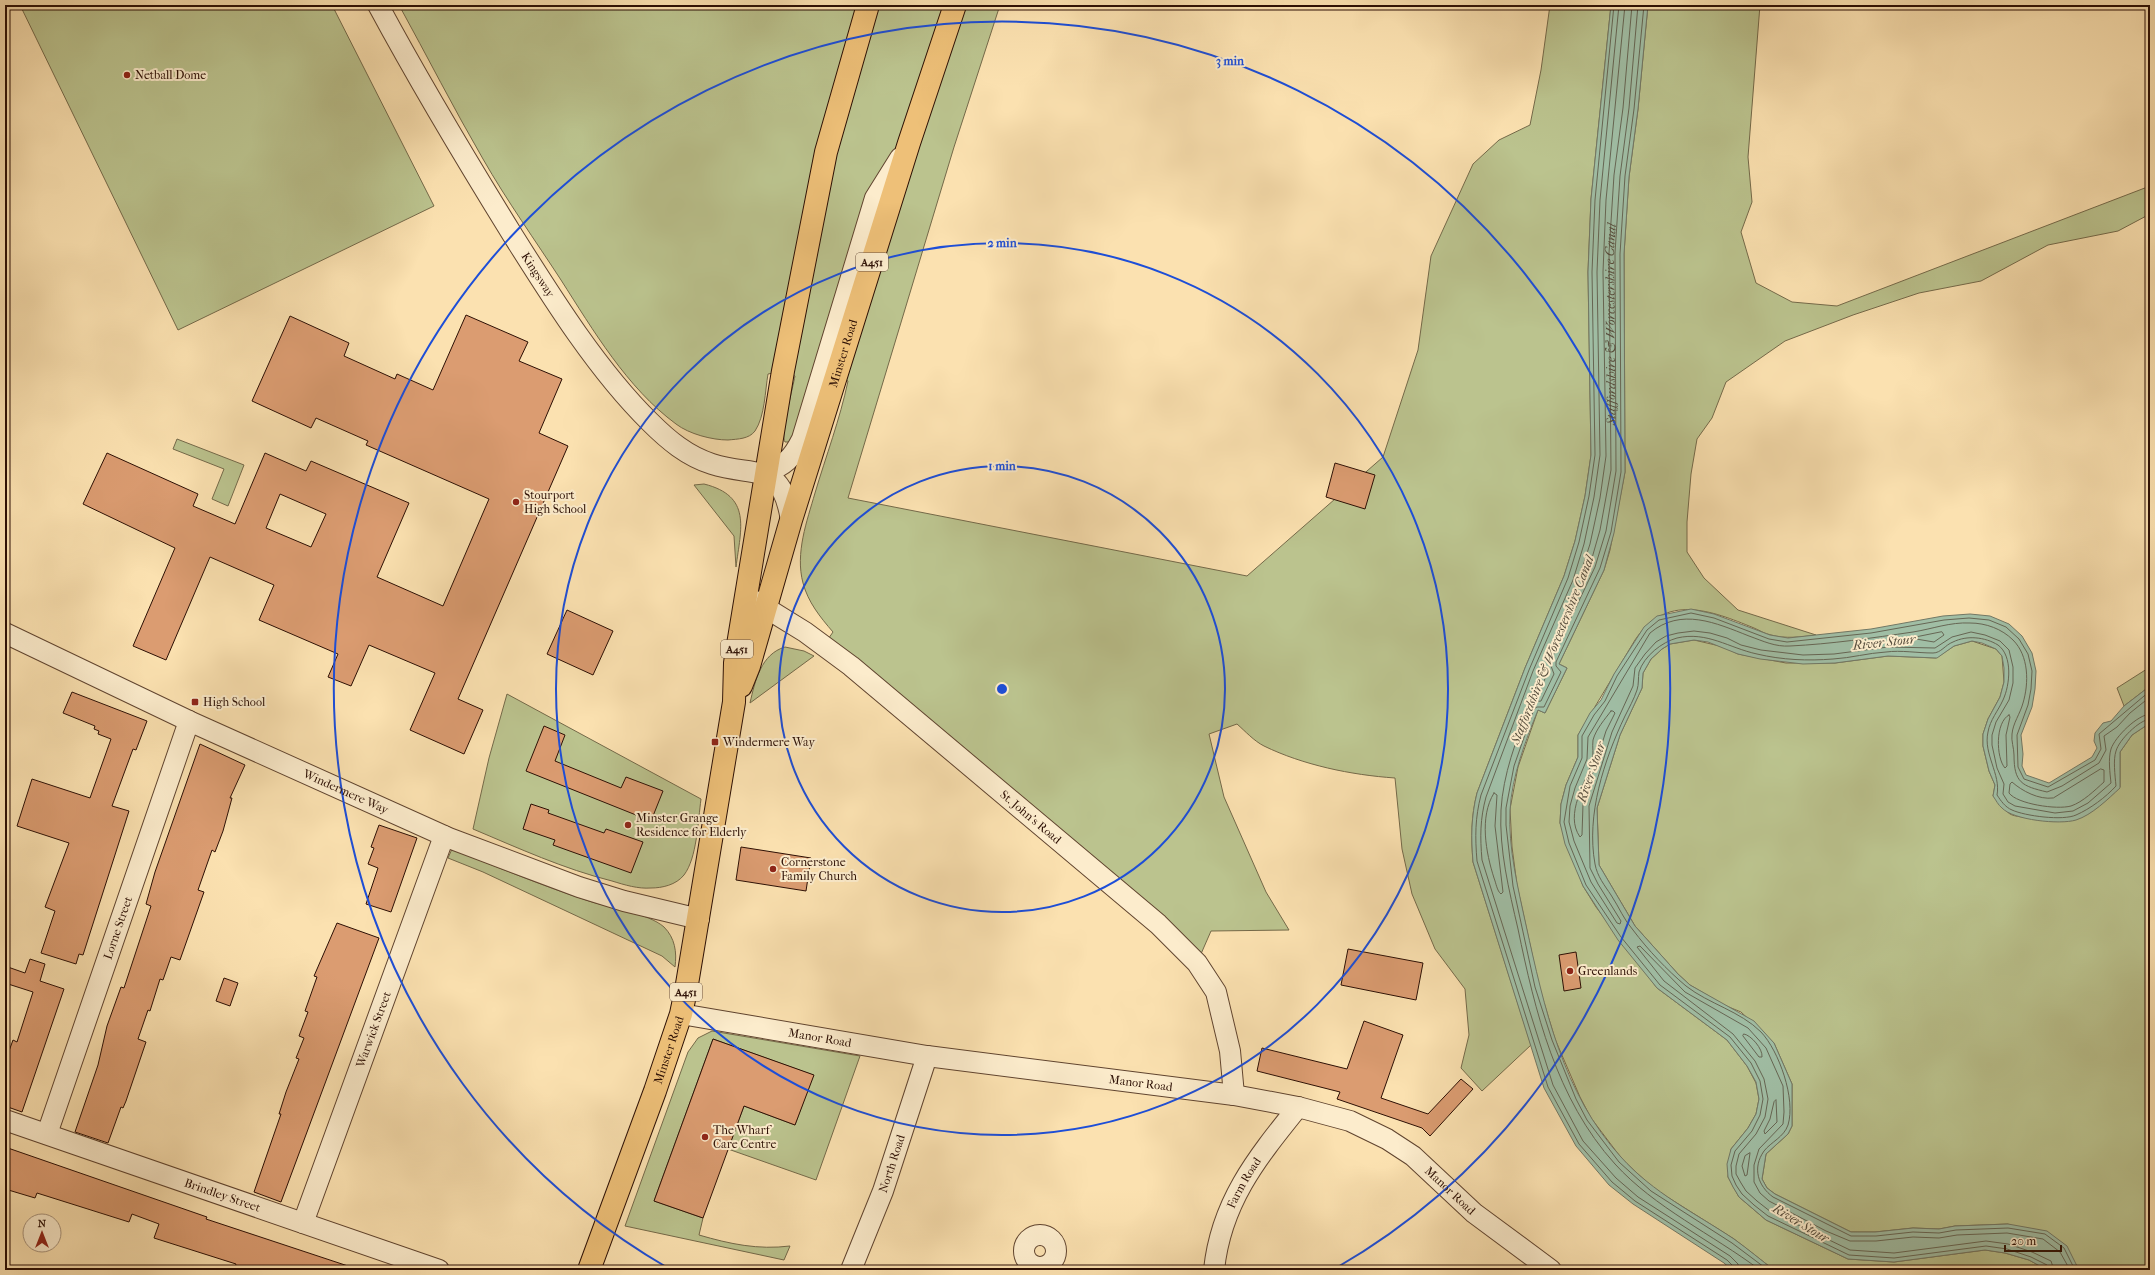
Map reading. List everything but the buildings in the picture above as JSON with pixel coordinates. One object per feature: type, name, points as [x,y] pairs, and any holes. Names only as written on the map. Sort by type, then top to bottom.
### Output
[{"type":"main road","name":"Minster Road","points":[[589,1270],[655,1091],[681,1014],[699,919],[734,702],[735,663],[747,597],[765,473],[826,152],[868,5]]},
{"type":"main road","name":"Minster Road","points":[[734,702],[749,666],[767,608],[791,520],[909,143],[955,5]]},
{"type":"street","name":"Kingsway","points":[[378,5],[441,119],[479,182],[548,292],[608,374],[637,409],[682,450],[712,464],[765,473]]},
{"type":"street","points":[[765,473],[783,466],[792,457],[802,439],[876,198],[909,143]]},
{"type":"street","points":[[765,473],[776,481],[783,493],[789,505],[791,520]]},
{"type":"street","name":"St. John's Road","points":[[747,597],[805,632],[856,671],[1158,924],[1197,963],[1216,992],[1230,1051],[1234,1095]]},
{"type":"street","name":"Windermere Way","points":[[5,633],[189,721],[444,836],[579,887],[624,901],[699,919]]},
{"type":"street","name":"Lorne Street","points":[[46,1134],[189,721]]},
{"type":"street","name":"Warwick Street","points":[[303,1223],[444,836]]},
{"type":"street","name":"Manor Road","points":[[681,1014],[928,1056],[1234,1095],[1298,1107],[1350,1121],[1387,1139],[1413,1156],[1474,1213],[1551,1270]]},
{"type":"street","name":"North Road","points":[[851,1270],[883,1191],[928,1056]]},
{"type":"street","name":"Farm Road","points":[[1214,1270],[1216,1247],[1229,1208],[1258,1158],[1298,1107]]},
{"type":"street","name":"Brindley Street","points":[[5,1120],[439,1270]]},
{"type":"shaded area","points":[[20,5],[332,5],[434,206],[178,330]]},
{"type":"shaded area","points":[[399,5],[1000,5],[954,147],[848,498],[1247,576],[1383,457],[1418,350],[1431,256],[1473,164],[1499,140],[1530,125],[1541,70],[1550,5],[1611,5],[1591,199],[1588,272],[1591,455],[1585,496],[1575,541],[1564,576],[1525,668],[1477,793],[1473,819],[1473,862],[1531,1045],[1482,1091],[1461,1068],[1469,1035],[1465,989],[1435,949],[1412,894],[1402,849],[1395,778],[1344,772],[1295,759],[1260,744],[1237,724],[1209,734],[1224,797],[1266,892],[1289,930],[1211,931],[1197,963],[824,645],[833,632],[815,609],[805,590],[801,572],[801,549],[819,479],[837,423],[848,381],[837,376],[811,401],[789,442],[785,442],[784,431],[795,376],[783,371],[768,374],[761,418],[755,431],[750,436],[728,440],[701,436],[681,428],[658,410],[612,357],[511,205],[472,140]]},
{"type":"shaded area","points":[[1648,5],[1760,5],[1748,157],[1752,202],[1741,232],[1756,283],[1792,302],[1837,306],[2150,186],[2150,214],[2118,231],[2048,245],[1981,281],[1919,293],[1853,315],[1785,341],[1726,382],[1712,418],[1697,439],[1691,474],[1687,522],[1687,552],[1704,578],[1738,610],[1816,635],[1793,637],[1776,636],[1767,634],[1738,621],[1705,611],[1675,611],[1660,616],[1647,625],[1635,640],[1578,735],[1578,757],[1566,785],[1561,804],[1560,823],[1583,886],[1596,907],[1657,988],[1727,1040],[1747,1066],[1756,1083],[1759,1099],[1756,1114],[1748,1128],[1731,1149],[1728,1177],[1739,1197],[1766,1220],[1848,1259],[1894,1262],[1985,1250],[2005,1253],[2029,1260],[2047,1270],[1774,1270],[1734,1239],[1653,1188],[1622,1159],[1591,1118],[1580,1097],[1555,1039],[1539,986],[1517,885],[1512,847],[1510,809],[1518,767],[1538,710],[1545,713],[1567,668],[1559,664],[1604,570],[1610,550],[1625,472],[1624,254],[1629,177],[1638,109]]},
{"type":"shaded area","points":[[177,439],[244,465],[228,506],[212,499],[224,469],[173,449]]},
{"type":"shaded area","points":[[704,484],[719,489],[730,497],[737,505],[741,527],[736,567],[734,536],[694,485]]},
{"type":"shaded area","points":[[1694,640],[1724,647],[1738,654],[1786,663],[1835,663],[1888,656],[1936,658],[1954,646],[1972,641],[1996,649],[2002,656],[2004,682],[2000,697],[1988,719],[1983,734],[1983,746],[1989,771],[1995,785],[1993,796],[2003,808],[2012,815],[2047,820],[2071,820],[2090,812],[2099,806],[2120,787],[2120,752],[2132,735],[2150,723],[2150,1270],[2079,1270],[2079,1267],[2008,1224],[1955,1226],[1939,1229],[1913,1228],[1875,1232],[1851,1232],[1775,1194],[1767,1188],[1762,1179],[1766,1154],[1788,1134],[1792,1126],[1792,1084],[1774,1043],[1741,1012],[1724,1005],[1690,985],[1678,974],[1635,926],[1599,865],[1597,808],[1620,735],[1642,688],[1643,673],[1651,659],[1662,649],[1670,644]]},
{"type":"shaded area","points":[[785,647],[804,651],[814,656],[750,703],[760,669],[770,656]]},
{"type":"shaded area","points":[[2150,667],[2150,686],[2124,706],[2117,688]]},
{"type":"shaded area","points":[[507,694],[701,799],[698,828],[692,859],[681,878],[673,884],[660,887],[641,888],[627,885],[559,864],[473,829],[489,758]]},
{"type":"shaded area","points":[[452,849],[555,889],[589,901],[639,914],[657,922],[668,931],[673,941],[676,956],[675,967],[662,956],[483,872],[448,858]]},
{"type":"shaded area","points":[[712,1031],[860,1056],[816,1180],[728,1149],[744,1106],[795,1125],[813,1075],[713,1039],[654,1201],[703,1218],[699,1235],[755,1247],[790,1246],[784,1260],[625,1226],[688,1052],[698,1038]]},
{"type":"water","name":"Staffordshire & Worcestershire Canal","points":[[1611,5],[1648,5],[1638,109],[1629,177],[1624,254],[1625,472],[1614,533],[1604,570],[1559,664],[1567,668],[1545,713],[1538,710],[1528,734],[1516,772],[1510,810],[1512,853],[1540,987],[1558,1048],[1570,1078],[1584,1106],[1601,1132],[1633,1170],[1675,1202],[1734,1239],[1774,1270],[1732,1270],[1724,1263],[1633,1204],[1609,1185],[1576,1146],[1544,1088],[1473,862],[1472,827],[1477,793],[1525,668],[1564,576],[1575,541],[1585,496],[1591,455],[1588,272],[1591,199]]},
{"type":"water","name":"River Stour","points":[[1691,609],[1714,614],[1770,635],[1788,638],[1871,629],[1943,616],[1970,614],[1990,616],[2009,624],[2022,636],[2032,653],[2036,671],[2032,707],[2021,735],[2023,754],[2022,766],[2026,775],[2049,783],[2092,757],[2097,748],[2094,741],[2095,733],[2103,723],[2111,721],[2124,706],[2150,686],[2150,723],[2132,735],[2120,752],[2120,788],[2100,806],[2082,818],[2069,821],[2048,822],[2016,816],[2002,808],[1993,796],[1995,785],[1989,771],[1983,746],[1983,734],[1988,719],[2000,697],[2004,682],[2002,656],[1996,649],[1982,643],[1972,641],[1954,646],[1937,658],[1888,656],[1835,663],[1803,664],[1760,659],[1738,654],[1708,642],[1694,640],[1670,644],[1651,659],[1643,673],[1642,688],[1620,735],[1597,808],[1599,865],[1635,926],[1678,974],[1690,985],[1754,1021],[1774,1043],[1792,1084],[1792,1126],[1788,1134],[1766,1154],[1762,1179],[1767,1188],[1775,1194],[1851,1232],[1875,1232],[1913,1228],[1939,1229],[1955,1226],[2008,1224],[2047,1231],[2067,1246],[2079,1270],[2047,1270],[2029,1260],[2005,1253],[1985,1250],[1894,1262],[1848,1259],[1766,1220],[1739,1197],[1733,1187],[1728,1177],[1727,1164],[1731,1149],[1748,1128],[1756,1114],[1759,1099],[1756,1082],[1747,1066],[1727,1040],[1657,988],[1618,940],[1583,886],[1565,844],[1560,823],[1561,804],[1566,785],[1578,757],[1578,735],[1590,713],[1601,700],[1614,674],[1644,627],[1657,616]]},
{"type":"place","name":"Netball Dome","points":[[127,75]]},
{"type":"place","name":"Stourport High School","points":[[516,502]]},
{"type":"place","name":"High School","points":[[195,702]]},
{"type":"place","name":"Windermere Way","points":[[715,742]]},
{"type":"place","name":"Minster Grange Residence for Elderly","points":[[628,825]]},
{"type":"place","name":"Cornerstone Family Church","points":[[773,869]]},
{"type":"place","name":"Greenlands","points":[[1570,971]]},
{"type":"place","name":"The Wharf Care Centre","points":[[705,1137]]}]
